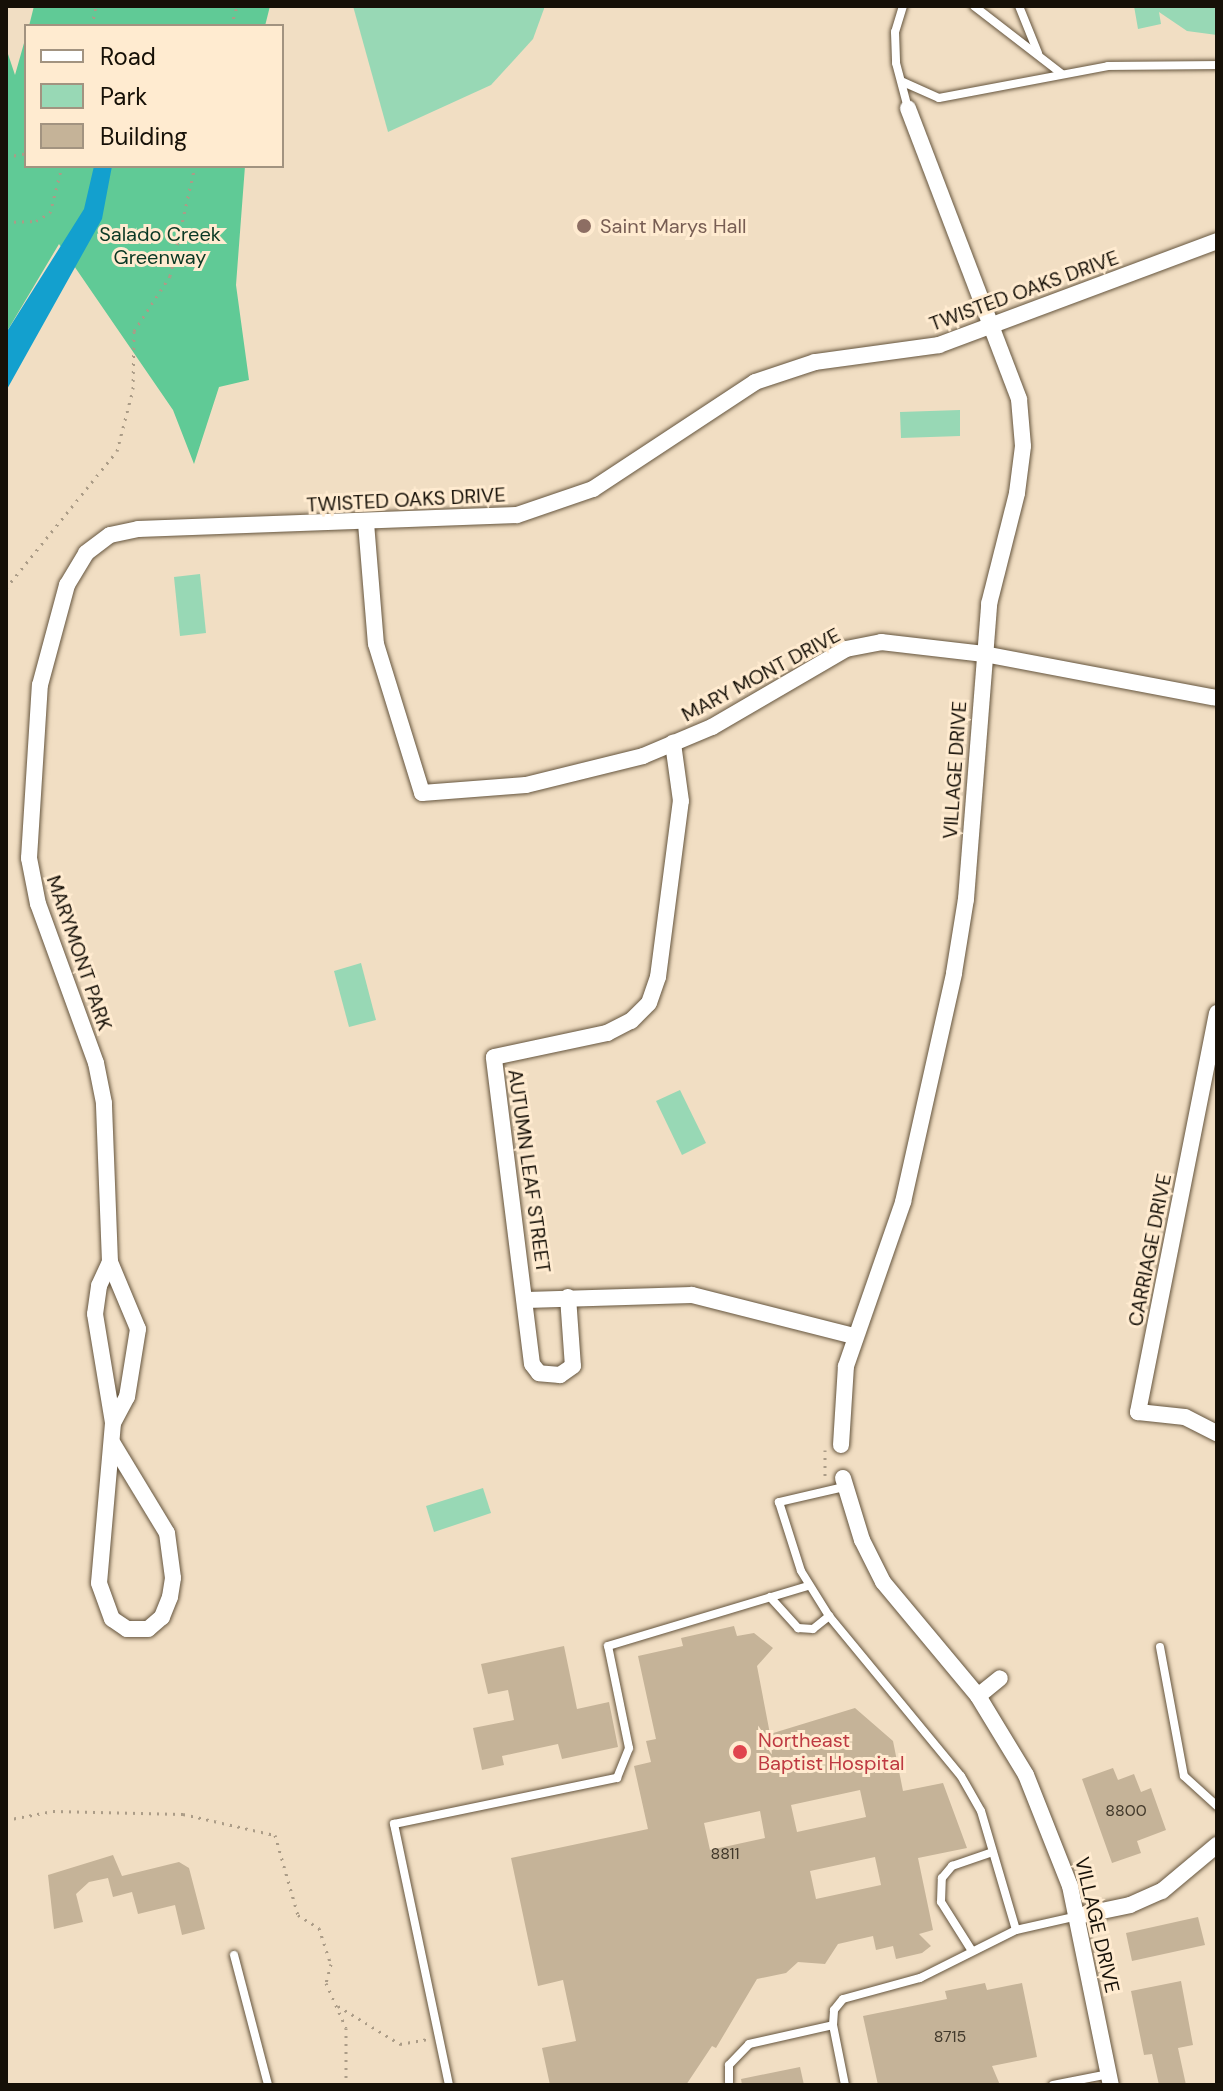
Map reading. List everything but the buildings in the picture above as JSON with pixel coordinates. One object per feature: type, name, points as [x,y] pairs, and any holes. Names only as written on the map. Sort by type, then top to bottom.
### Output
[{"type":"street","name":"VILLAGE DRIVE","points":[[841,1445],[842,1397],[854,1336],[903,1202],[954,973],[966,899],[993,572],[1017,493],[1023,446],[1019,399],[908,108]]},
{"type":"street","name":"TWISTED OAKS DRIVE","points":[[256,527],[485,520],[562,502],[651,454],[700,414],[755,382],[815,362],[939,345],[1217,241]]},
{"type":"street","name":"MARY MONT DRIVE","points":[[366,523],[376,644],[422,793],[526,785],[591,771],[673,743],[723,721],[846,649],[881,642],[984,654],[1217,698]]},
{"type":"street","name":"MARYMONT PARK","points":[[113,1423],[127,1397],[138,1329],[110,1262],[106,1126],[99,1076],[32,883],[29,836],[40,685],[67,585],[100,541],[138,529],[256,527]]},
{"type":"street","name":"AUTUMN LEAF STREET","points":[[568,1297],[573,1366],[560,1375],[539,1373],[532,1364],[494,1057],[607,1033],[631,1021],[649,1003],[658,977],[681,801],[673,743]]},
{"type":"street","name":"CARRIAGE DRIVE","points":[[1217,1013],[1216,1031],[1138,1412],[1185,1417],[1217,1433]]},
{"type":"street","name":"MARYMONT PARK","points":[[110,1262],[99,1286],[95,1314],[113,1423],[99,1583],[112,1619],[127,1629],[148,1629],[162,1617],[170,1597],[173,1578],[167,1533],[113,1444]]},
{"type":"street","points":[[526,1300],[692,1295],[854,1336]]},
{"type":"street","name":"VILLAGE DRIVE","points":[[844,1483],[862,1540],[883,1582],[978,1696],[1026,1775],[1061,1856],[1078,1916],[1110,2079]]},
{"type":"street","points":[[978,1696],[1000,1678]]},
{"type":"street","points":[[1078,1916],[1130,1905],[1162,1891],[1217,1845]]},
{"type":"lane","points":[[903,6],[895,32],[896,63],[908,108]]},
{"type":"lane","points":[[974,6],[1062,74]]},
{"type":"lane","points":[[1019,6],[1039,56]]},
{"type":"lane","points":[[903,82],[939,98],[1108,66],[1217,65]]},
{"type":"lane","points":[[844,1483],[779,1502],[808,1586],[829,1616],[961,1776],[981,1811],[1016,1930]]},
{"type":"lane","points":[[449,2085],[394,1824],[617,1778],[629,1748],[608,1646],[808,1586]]},
{"type":"lane","points":[[770,1597],[798,1628],[813,1629],[829,1616]]},
{"type":"lane","points":[[1160,1647],[1184,1776],[1217,1806]]},
{"type":"lane","points":[[972,1951],[941,1902],[942,1878],[952,1866],[993,1852]]},
{"type":"lane","points":[[845,2085],[833,2025],[834,2010],[843,1999],[920,1978],[1016,1930],[1078,1916]]},
{"type":"lane","points":[[234,1955],[268,2085]]},
{"type":"lane","points":[[729,2082],[729,2065],[749,2044],[833,2025]]},
{"type":"lane","points":[[1053,2085],[1110,2079]]},
{"type":"path","points":[[6,222],[36,221],[50,213],[61,168]]},
{"type":"path","points":[[6,588],[117,451],[133,389],[134,331],[170,276],[195,168]]},
{"type":"path","points":[[841,1445],[825,1447],[824,1476],[825,1481],[844,1483]]},
{"type":"path","points":[[6,1820],[53,1811],[183,1814],[275,1835],[298,1915],[319,1928],[331,1964],[326,1983],[346,2028],[346,2085]]},
{"type":"path","points":[[336,2006],[400,2044],[438,2037]]},
{"type":"green space","points":[[34,6],[270,6],[266,24],[30,24]]},
{"type":"green space","points":[[353,6],[545,6],[533,39],[491,85],[388,132]]},
{"type":"green space","points":[[1134,6],[1217,8],[1217,35],[1187,31],[1159,12],[1161,24],[1138,29]]},
{"type":"green space","name":"Salado Creek Greenway","points":[[24,43],[24,168],[245,168],[236,285],[249,380],[219,387],[194,464],[173,410],[59,244],[6,333],[6,48],[15,75]]},
{"type":"green space","points":[[960,410],[960,436],[901,438],[900,412]]},
{"type":"green space","points":[[200,574],[206,633],[180,636],[174,577]]},
{"type":"green space","points":[[361,963],[376,1020],[349,1027],[334,971]]},
{"type":"green space","points":[[680,1090],[706,1143],[682,1155],[656,1101]]},
{"type":"green space","points":[[483,1488],[491,1513],[434,1532],[426,1506]]},
{"type":"water","points":[[94,168],[112,168],[102,219],[6,391],[6,333],[84,209]]},
{"type":"place","name":"Saint Marys Hall","points":[[584,226]]},
{"type":"place","name":"Northeast Baptist Hospital","points":[[740,1752]]}]
